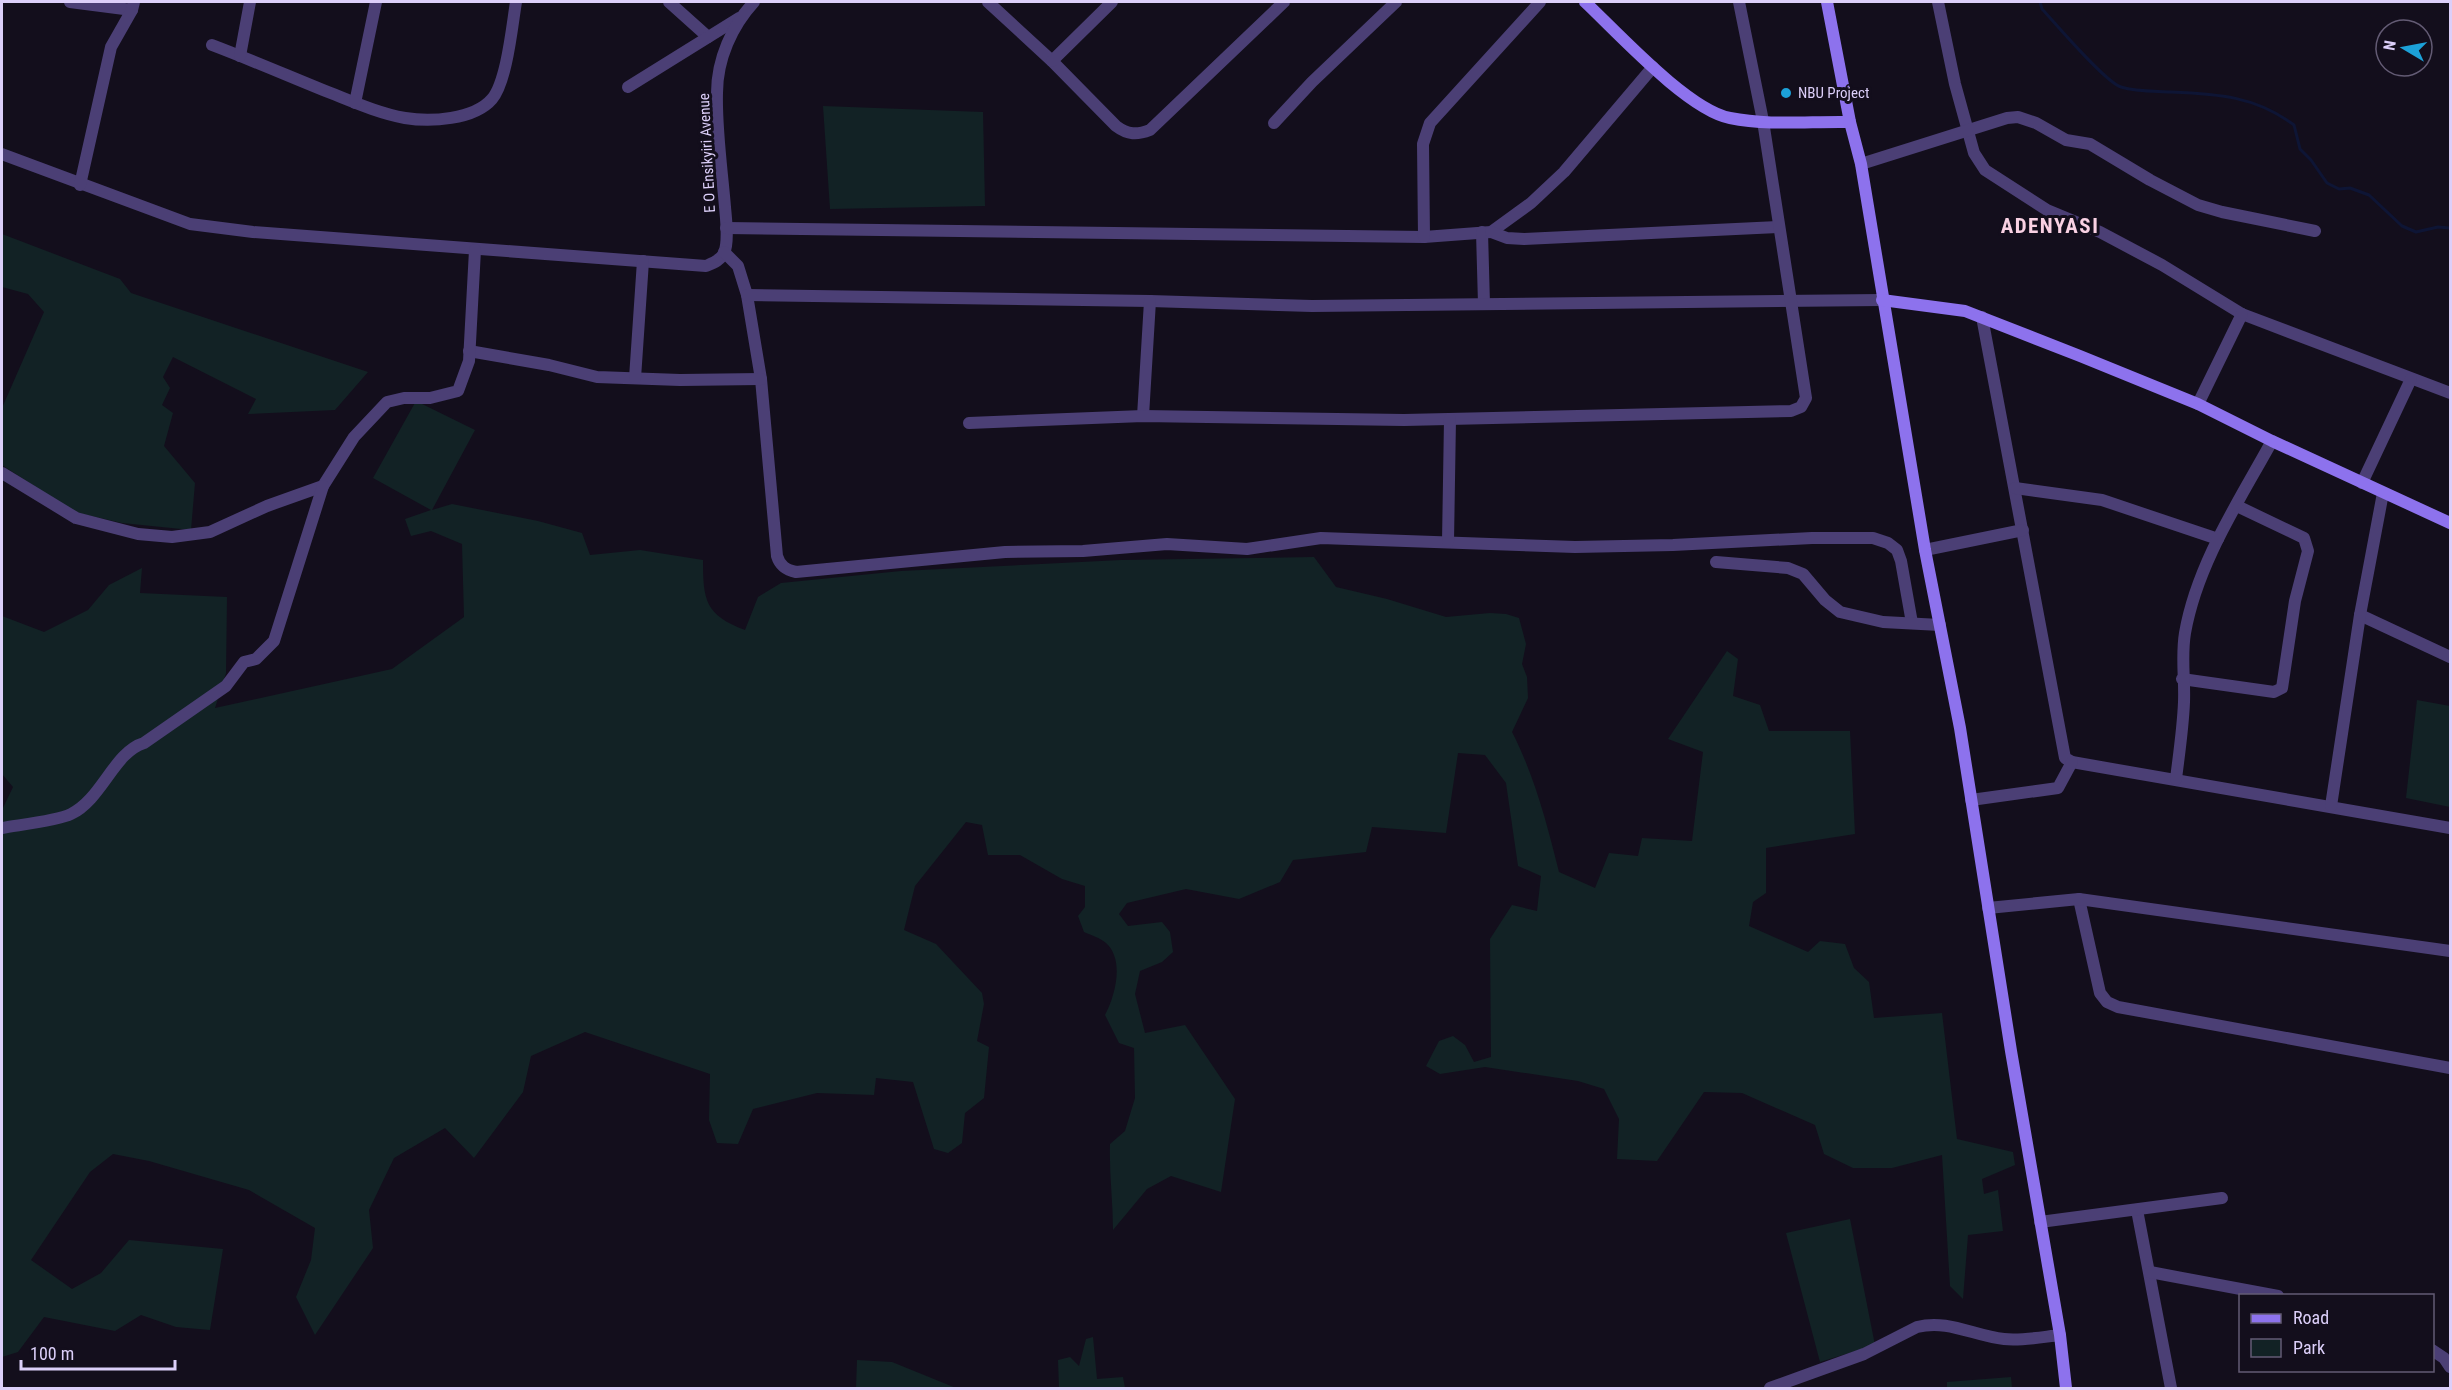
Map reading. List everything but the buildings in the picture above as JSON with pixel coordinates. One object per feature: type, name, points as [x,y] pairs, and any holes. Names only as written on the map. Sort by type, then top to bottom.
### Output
[{"type":"street","points":[[70,2],[133,6],[111,47],[80,184]]},
{"type":"street","points":[[240,56],[250,2]]},
{"type":"street","points":[[355,103],[376,2]]},
{"type":"street","points":[[212,45],[355,103],[406,118],[437,119],[466,114],[487,103],[493,97],[501,80],[516,2]]},
{"type":"street","points":[[669,2],[708,38]]},
{"type":"street","name":"E O Ensikyiri Avenue","points":[[724,252],[726,228],[716,92],[722,62],[731,35],[741,17],[754,2]]},
{"type":"street","points":[[988,2],[1052,61],[1116,126],[1124,132],[1140,134],[1150,130],[1284,2]]},
{"type":"street","points":[[1052,61],[1112,2]]},
{"type":"street","points":[[1274,123],[1312,82],[1396,2]]},
{"type":"street","points":[[1424,237],[1423,144],[1426,130],[1540,2]]},
{"type":"street","points":[[1585,2],[1653,67],[1697,104],[1714,113],[1730,118],[1763,121],[1850,122]]},
{"type":"street","points":[[969,423],[1143,416],[1450,419],[1791,411],[1801,407],[1806,398],[1792,301],[1778,227],[1763,121],[1739,2]]},
{"type":"street","points":[[1827,2],[1860,164],[1925,550],[1960,728],[2060,1335],[2066,1389]]},
{"type":"street","points":[[1938,2],[1955,84],[1968,132],[1974,153],[1985,170],[2047,210],[2100,232],[2152,259],[2242,314],[2451,393]]},
{"type":"street","points":[[628,87],[741,17]]},
{"type":"street","points":[[1486,232],[1531,203],[1564,172],[1653,67]]},
{"type":"street","points":[[1860,164],[2007,118],[2018,117],[2036,123],[2066,140],[2090,144],[2198,205],[2315,231]]},
{"type":"street","points":[[2,154],[190,224],[254,232],[475,250],[706,266],[716,262],[724,252],[738,266],[747,295],[761,379],[777,556],[779,562],[789,570],[796,572],[1005,552],[1083,551],[1167,544],[1247,549],[1321,538],[1575,547],[1812,538],[1873,538],[1888,543],[1897,550],[1912,623]]},
{"type":"street","points":[[726,228],[1424,237],[1486,232],[1507,238],[1524,239],[1778,227]]},
{"type":"street","points":[[1484,303],[1486,232]]},
{"type":"street","points":[[2,828],[70,814],[92,799],[132,747],[144,743],[226,686],[244,662],[256,659],[274,641],[323,486],[354,437],[387,402],[404,398],[430,398],[458,391],[463,380],[469,351],[475,250]]},
{"type":"street","points":[[635,378],[643,261]]},
{"type":"street","points":[[747,295],[1150,301],[1312,306],[1882,300],[1965,311],[2198,404],[2271,441],[2451,524]]},
{"type":"street","points":[[1143,416],[1150,301]]},
{"type":"street","points":[[2198,404],[2242,314]]},
{"type":"street","points":[[1982,317],[2066,758],[2072,762],[2451,828]]},
{"type":"street","points":[[469,351],[549,365],[597,377],[761,379]]},
{"type":"street","points":[[2362,483],[2411,379]]},
{"type":"street","points":[[1448,542],[1450,419]]},
{"type":"street","points":[[2176,780],[2184,700],[2182,657],[2186,630],[2198,589],[2218,539],[2271,441]]},
{"type":"street","points":[[2,473],[76,518],[138,534],[172,537],[210,532],[267,506],[323,486]]},
{"type":"street","points":[[2015,488],[2102,500],[2218,539]]},
{"type":"street","points":[[2331,806],[2360,615],[2383,493]]},
{"type":"street","points":[[2182,679],[2274,692],[2282,688],[2295,601],[2308,551],[2307,543],[2304,538],[2236,506]]},
{"type":"street","points":[[1925,550],[2023,530]]},
{"type":"street","points":[[1716,562],[1788,568],[1803,574],[1825,600],[1840,612],[1883,622],[1940,625]]},
{"type":"street","points":[[2360,615],[2451,657]]},
{"type":"street","points":[[1971,800],[2058,788],[2072,762]]},
{"type":"street","points":[[1988,908],[2079,899],[2451,951]]},
{"type":"street","points":[[2079,899],[2100,993],[2107,1002],[2118,1007],[2451,1068]]},
{"type":"street","points":[[2040,1222],[2222,1198]]},
{"type":"street","points":[[2137,1210],[2171,1389]]},
{"type":"street","points":[[2150,1272],[2267,1294]]},
{"type":"street","points":[[1770,1389],[1864,1354],[1925,1325],[1952,1326],[2004,1340],[2060,1335]]},
{"type":"street","points":[[2434,1351],[2451,1367]]},
{"type":"green space","points":[[823,106],[983,112],[985,206],[830,209]]},
{"type":"green space","points":[[2,234],[120,279],[131,293],[368,372],[335,410],[248,414],[256,399],[173,357],[163,377],[170,388],[162,405],[173,413],[164,446],[195,483],[191,530],[122,523],[74,512],[2,465],[2,408],[44,312],[28,294],[2,287]]},
{"type":"green space","points":[[416,401],[475,430],[432,510],[452,504],[538,521],[582,533],[590,555],[640,550],[703,560],[704,586],[709,604],[722,618],[745,630],[758,597],[781,583],[901,571],[1121,560],[1314,557],[1336,587],[1387,599],[1446,617],[1490,613],[1519,618],[1526,644],[1522,664],[1527,677],[1528,698],[1512,732],[1534,783],[1559,872],[1595,888],[1609,853],[1638,856],[1642,838],[1692,841],[1703,752],[1668,739],[1727,651],[1738,659],[1733,696],[1760,705],[1769,731],[1850,731],[1855,834],[1766,848],[1766,893],[1753,902],[1749,926],[1808,952],[1820,941],[1845,944],[1854,968],[1869,982],[1874,1018],[1942,1013],[1957,1139],[2013,1152],[2015,1165],[1982,1179],[1984,1194],[1998,1190],[2003,1231],[1968,1235],[1963,1299],[1950,1286],[1942,1155],[1892,1168],[1853,1168],[1824,1154],[1815,1125],[1742,1093],[1704,1092],[1657,1161],[1617,1159],[1619,1119],[1604,1089],[1578,1081],[1485,1067],[1440,1074],[1426,1066],[1439,1041],[1453,1036],[1465,1045],[1474,1062],[1491,1057],[1490,939],[1512,905],[1537,911],[1541,876],[1518,866],[1506,783],[1485,755],[1458,753],[1446,833],[1372,827],[1366,852],[1293,860],[1280,882],[1239,899],[1186,889],[1127,903],[1119,914],[1128,926],[1162,922],[1170,932],[1173,952],[1162,962],[1140,971],[1135,994],[1145,1033],[1185,1025],[1235,1099],[1221,1192],[1171,1176],[1147,1189],[1113,1230],[1110,1144],[1125,1131],[1135,1098],[1134,1048],[1119,1043],[1105,1015],[1115,988],[1117,968],[1112,950],[1106,943],[1084,932],[1078,916],[1085,907],[1085,886],[1062,879],[1020,855],[988,855],[982,825],[966,822],[915,886],[904,930],[936,944],[982,993],[984,1004],[977,1041],[989,1047],[984,1098],[965,1113],[962,1143],[948,1153],[934,1149],[913,1082],[876,1078],[874,1095],[817,1093],[753,1109],[738,1144],[717,1143],[709,1120],[710,1074],[585,1032],[531,1056],[523,1092],[474,1158],[445,1128],[394,1158],[369,1210],[373,1248],[315,1335],[296,1297],[311,1260],[315,1228],[249,1190],[149,1161],[113,1154],[90,1172],[31,1260],[72,1289],[101,1273],[129,1240],[223,1249],[210,1330],[176,1327],[141,1315],[115,1331],[44,1317],[18,1352],[2,1357],[2,810],[13,787],[2,774],[2,616],[44,632],[88,610],[109,585],[142,568],[140,593],[227,597],[226,673],[215,708],[392,669],[464,617],[462,544],[431,531],[411,536],[405,519],[431,510],[373,478]]},
{"type":"green space","points":[[2417,700],[2450,706],[2450,807],[2406,798]]},
{"type":"green space","points":[[1850,1219],[1875,1345],[1820,1362],[1786,1233]]},
{"type":"green space","points":[[1093,1337],[1097,1379],[1123,1377],[1125,1388],[1059,1388],[1058,1360],[1070,1357],[1079,1366],[1086,1339]]},
{"type":"green space","points":[[857,1360],[892,1362],[956,1388],[856,1388]]},
{"type":"green space","points":[[2011,1377],[2012,1388],[1947,1388],[1947,1382]]},
{"type":"waterway","points":[[2040,2],[2042,9],[2081,52],[2104,75],[2121,87],[2140,91],[2236,98],[2265,108],[2294,125],[2300,149],[2327,183],[2339,189],[2350,188],[2369,195],[2402,226],[2416,232],[2438,227],[2450,228]]},
{"type":"place","name":"NBU Project","points":[[1786,93]]},
{"type":"district","name":"ADENYASI","points":[[2050,226]]}]
